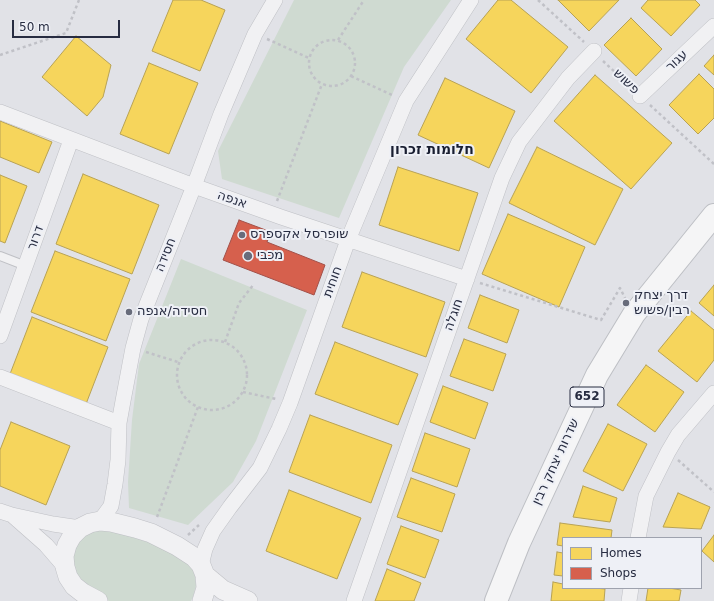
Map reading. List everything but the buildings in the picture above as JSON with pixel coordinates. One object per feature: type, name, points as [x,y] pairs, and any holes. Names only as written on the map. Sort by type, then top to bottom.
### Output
[{"type":"main road","name":"שדרות יצחק רבין","points":[[496,601],[519,543],[597,375],[634,314],[714,215]]},
{"type":"street","name":"חסידה","points":[[100,521],[111,506],[118,460],[119,423],[133,348],[141,319],[194,186],[220,114],[255,34],[274,0]]},
{"type":"street","name":"חוחית","points":[[203,570],[205,549],[213,530],[260,468],[279,429],[348,240],[406,102],[471,0]]},
{"type":"street","name":"עגור","points":[[640,96],[714,26]]},
{"type":"street","name":"חוגלה","points":[[354,601],[502,178],[519,142],[568,78],[594,51]]},
{"type":"street","name":"אנפה","points":[[0,112],[71,140],[272,214],[467,279]]},
{"type":"street","name":"דרור","points":[[0,336],[71,140]]},
{"type":"street","points":[[0,377],[119,423]]},
{"type":"street","points":[[638,537],[646,496],[668,452],[678,435],[714,393]]},
{"type":"street","points":[[6,513],[53,524],[80,528]]},
{"type":"street","points":[[6,513],[46,545],[65,567]]},
{"type":"street","points":[[90,598],[74,586],[68,577],[64,556],[67,545],[72,536],[80,528],[90,523],[100,521],[135,528],[178,546],[194,556],[203,570],[223,590],[248,601]]},
{"type":"street","points":[[202,601],[206,588],[203,570]]},
{"type":"street","points":[[629,601],[631,589]]},
{"type":"lane","points":[[0,256],[26,266]]},
{"type":"path","points":[[0,55],[66,33],[79,0]]},
{"type":"path","points":[[338,40],[364,0]]},
{"type":"path","name":"פשוש","points":[[538,0],[714,164]]},
{"type":"path","points":[[255,34],[309,58]]},
{"type":"path","points":[[266,46],[273,34]]},
{"type":"path","points":[[330,39],[338,40],[347,44],[352,51],[356,63],[355,69],[345,82],[338,86],[322,84],[311,74],[308,66],[310,52],[322,41],[330,39]]},
{"type":"path","points":[[351,76],[406,102]]},
{"type":"path","points":[[272,214],[322,84]]},
{"type":"path","points":[[467,279],[601,320],[620,288],[634,314]]},
{"type":"path","points":[[225,342],[239,303],[254,284]]},
{"type":"path","points":[[214,339],[225,342],[236,348],[243,357],[247,368],[247,381],[243,392],[237,400],[229,406],[219,410],[208,410],[198,407],[189,402],[182,394],[177,384],[176,372],[178,362],[184,352],[192,345],[203,340],[214,339]]},
{"type":"path","points":[[133,348],[178,362]]},
{"type":"path","points":[[243,392],[290,402]]},
{"type":"path","points":[[150,533],[198,407]]},
{"type":"path","points":[[668,452],[714,492]]},
{"type":"shaded area","points":[[294,0],[451,0],[404,67],[339,218],[222,179],[218,151]]},
{"type":"shaded area","points":[[181,259],[307,310],[256,441],[233,482],[188,525],[129,508],[128,482],[132,420],[139,364]]},
{"type":"shaded area","points":[[105,528],[153,540],[192,566],[196,586],[191,601],[109,601],[82,584],[73,568],[75,549],[87,534]]},
{"type":"place","name":"שופרסל אקספרס","points":[[242,235]]},
{"type":"place","name":"מכבי","points":[[248,256]]},
{"type":"place","name":"דרך יצחק רבין/פשוש","points":[[626,303]]},
{"type":"place","name":"חסידה/אנפה","points":[[129,312]]},
{"type":"district","name":"חלומות זכרון","points":[[432,150]]}]
